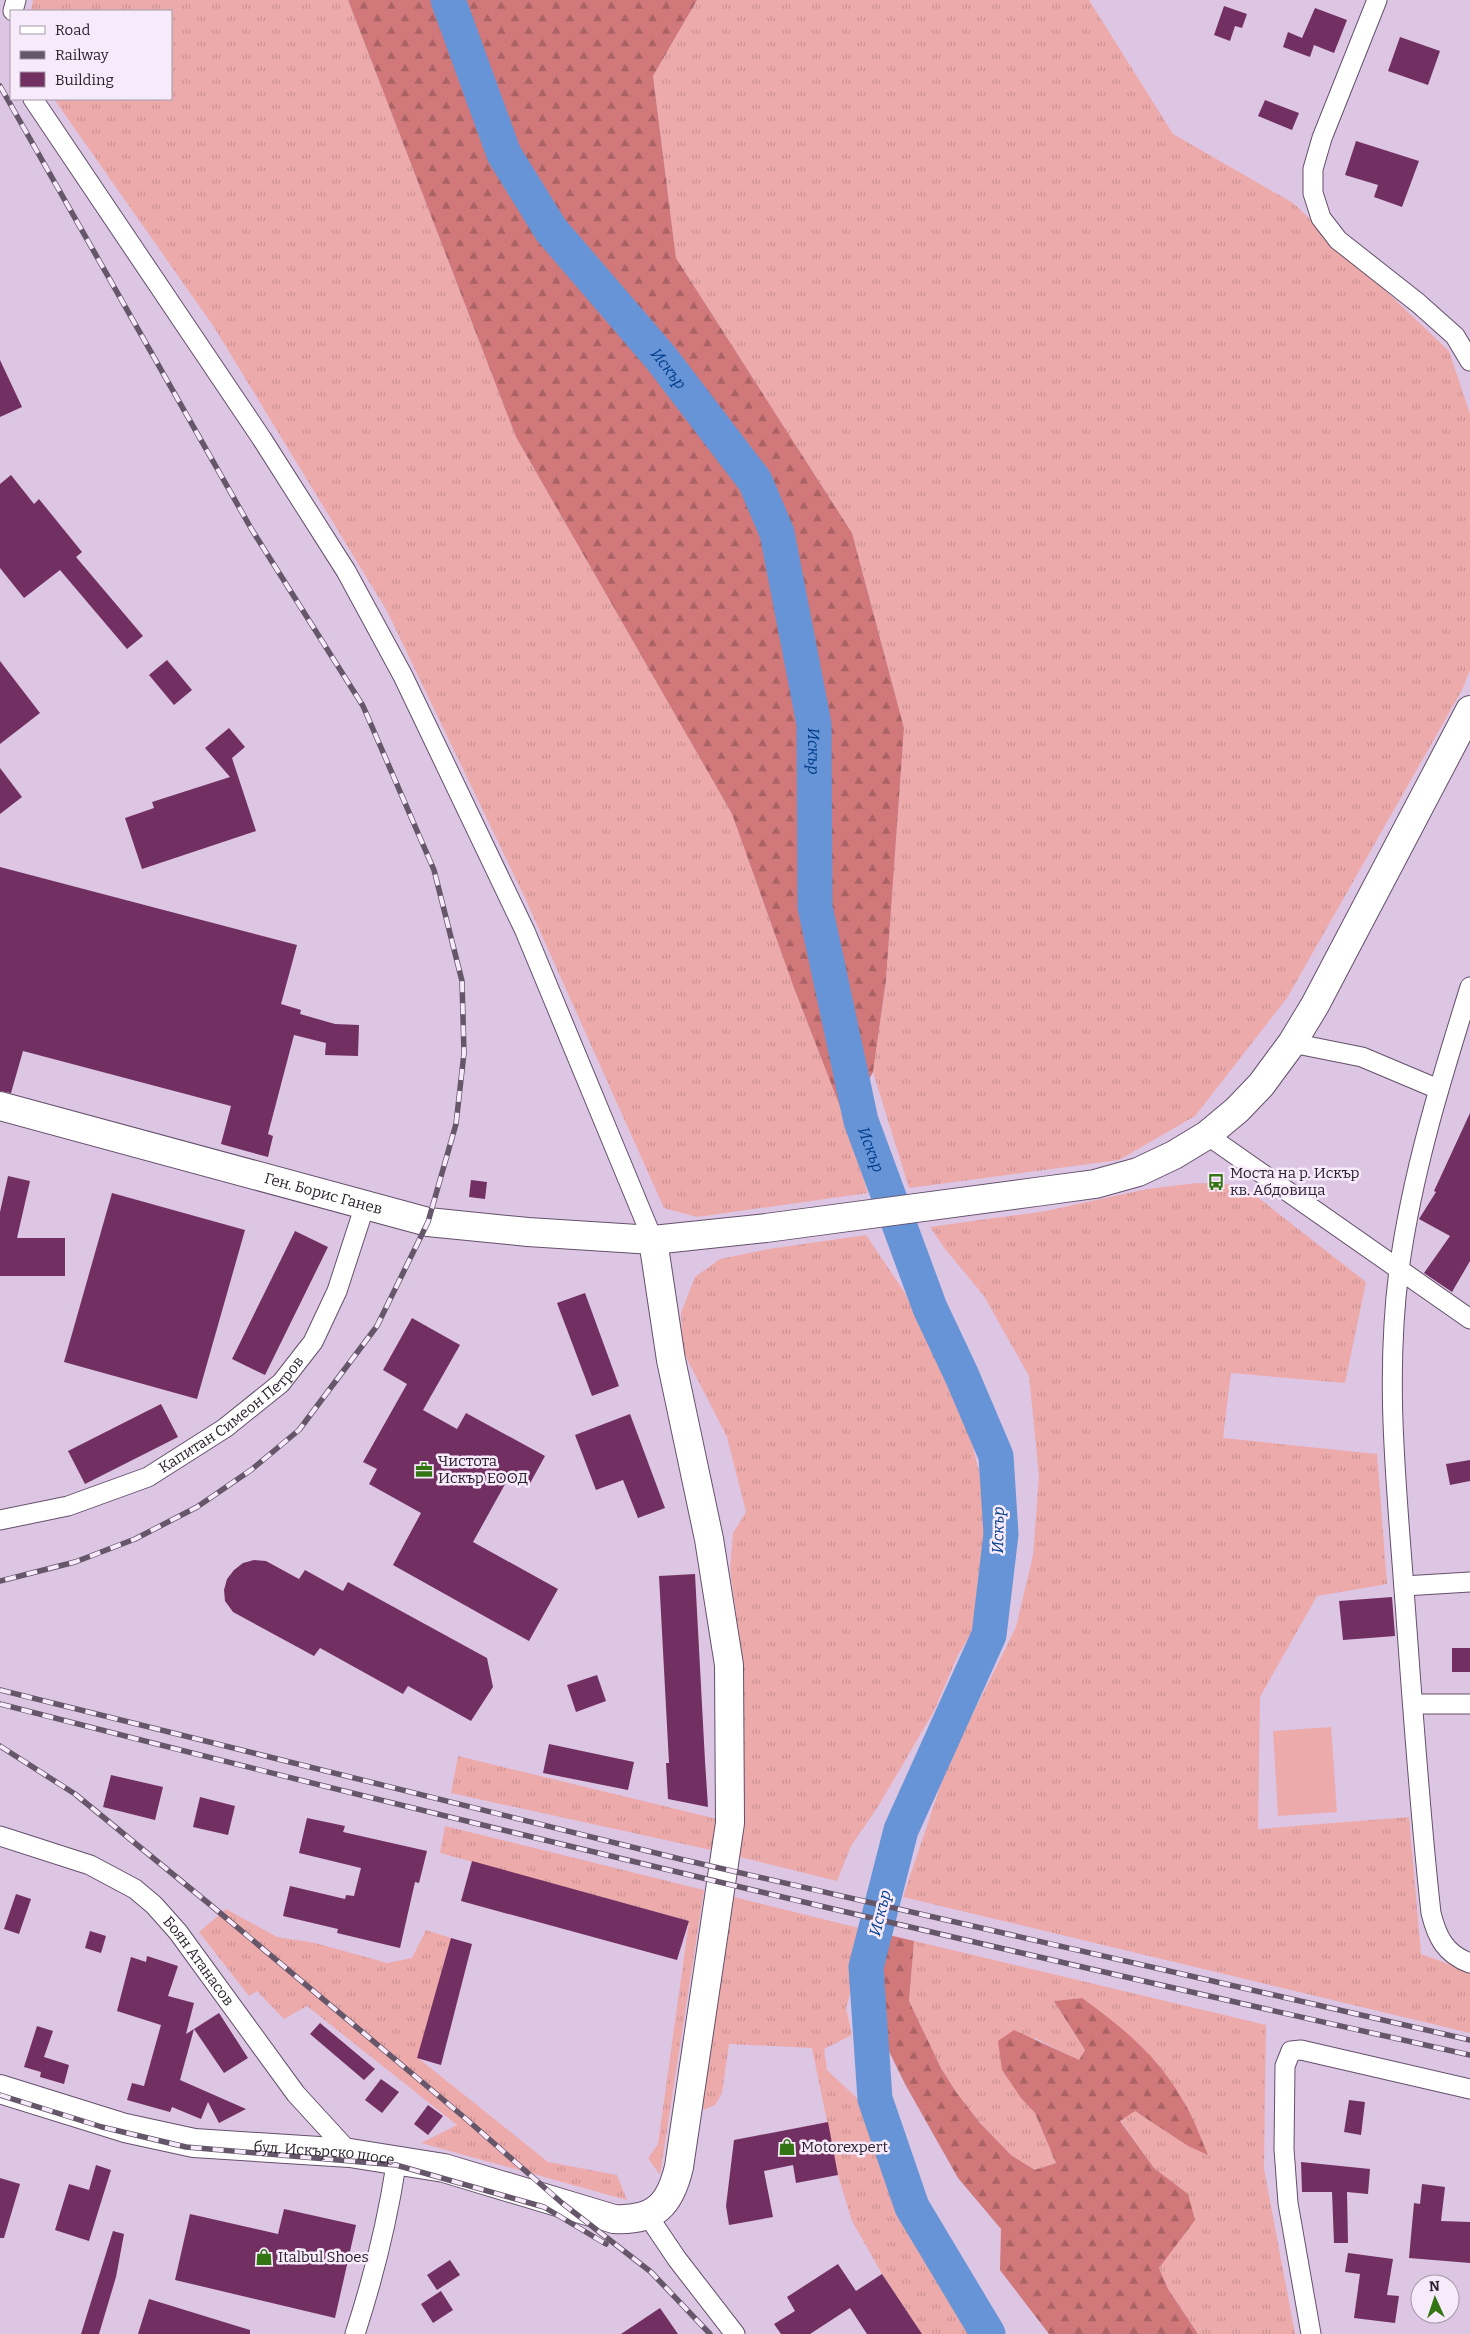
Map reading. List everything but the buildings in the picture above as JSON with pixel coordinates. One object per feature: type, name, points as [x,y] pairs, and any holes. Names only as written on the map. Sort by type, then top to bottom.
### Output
[{"type":"street","points":[[1377,0],[1322,138],[1313,169],[1313,193],[1321,218],[1338,240],[1455,336],[1470,361]]},
{"type":"street","points":[[34,100],[262,439],[346,572],[403,676],[525,931],[653,1240],[671,1360],[710,1539],[729,1665],[730,1823],[679,2167],[674,2188],[663,2205],[648,2216],[677,2259],[735,2334]]},
{"type":"street","name":"Ген. Борис Ганев","points":[[0,1106],[428,1222],[653,1240],[766,1228],[1095,1184],[1138,1172],[1174,1156],[1207,1135],[1237,1110],[1261,1085],[1292,1044],[1320,996],[1470,710]]},
{"type":"street","points":[[1470,987],[1438,1089],[1410,1209],[1399,1271],[1390,1380],[1392,1441],[1412,1704],[1431,1913],[1436,1934],[1448,1951],[1470,1964]]},
{"type":"street","points":[[1292,1044],[1330,1049],[1362,1057],[1438,1089]]},
{"type":"street","points":[[1207,1135],[1470,1319]]},
{"type":"street","name":"Капитан Симеон Петров","points":[[0,1520],[68,1506],[148,1477],[224,1428],[281,1383],[313,1342],[337,1290],[365,1205]]},
{"type":"street","points":[[1404,1586],[1470,1582]]},
{"type":"street","points":[[1412,1704],[1470,1704]]},
{"type":"street","name":"Боян Атанасов","points":[[0,1836],[90,1865],[135,1889],[154,1905],[178,1932],[296,2094],[350,2152]]},
{"type":"street","points":[[1311,2334],[1288,2203],[1284,2149],[1285,2066],[1291,2051],[1301,2050],[1470,2089]]},
{"type":"street","name":"бул. Искърско шосе","points":[[0,2089],[125,2128],[194,2143],[350,2152],[395,2158],[444,2168],[604,2217],[631,2220],[648,2216]]},
{"type":"street","points":[[355,2334],[386,2224],[396,2165],[395,2158]]},
{"type":"green space","points":[[33,0],[348,0],[516,437],[732,814],[794,988],[846,1122],[868,1193],[697,1217],[664,1208],[526,900],[387,611],[214,327],[55,100],[172,100],[172,10],[31,10]]},
{"type":"green space","points":[[348,0],[697,0],[653,76],[676,258],[852,533],[904,728],[886,980],[873,1072],[846,1122],[794,988],[732,814],[516,437]]},
{"type":"green space","points":[[697,0],[1089,0],[1173,134],[1293,203],[1449,351],[1470,414],[1470,670],[1462,690],[1287,998],[1195,1116],[1119,1160],[909,1188],[873,1072],[886,980],[904,728],[852,533],[676,258],[653,76]]},
{"type":"green space","points":[[1197,1183],[1242,1185],[1366,1282],[1345,1383],[1231,1373],[1223,1438],[1377,1454],[1387,1584],[1317,1596],[1260,1697],[1258,1829],[1409,1817],[1421,1954],[1470,1972],[1470,2033],[903,1897],[947,1766],[1016,1627],[1033,1555],[1039,1476],[1029,1376],[984,1296],[945,1249],[930,1227],[1046,1211],[1147,1189]]},
{"type":"green space","points":[[866,1235],[905,1293],[966,1421],[990,1513],[975,1627],[958,1655],[934,1711],[879,1805],[851,1846],[837,1881],[736,1856],[740,1822],[744,1673],[730,1569],[733,1533],[746,1512],[727,1437],[683,1351],[681,1313],[695,1277],[720,1259],[769,1249]]},
{"type":"green space","points":[[1331,1727],[1337,1812],[1278,1816],[1273,1731]]},
{"type":"green space","points":[[458,1756],[717,1819],[711,1850],[451,1793]]},
{"type":"green space","points":[[445,1826],[704,1890],[660,2175],[648,2158],[658,2144],[689,1921],[440,1853]]},
{"type":"green space","points":[[726,1895],[863,1929],[863,1947],[846,2008],[852,2035],[824,2049],[827,2070],[860,2101],[896,2197],[975,2334],[922,2334],[882,2274],[852,2221],[838,2175],[812,2048],[729,2044],[722,2093],[715,2105],[704,2110],[697,2099]]},
{"type":"green space","points":[[226,1909],[277,1937],[315,1943],[387,1963],[412,1958],[426,1930],[451,1938],[418,2058],[548,2162],[617,2175],[627,2200],[421,2143],[457,2125],[307,2006],[284,2019],[257,1991],[249,1996],[199,1932]]},
{"type":"green space","points":[[889,1935],[914,1941],[909,2001],[941,2068],[956,2092],[980,2123],[1011,2155],[1035,2170],[1056,2163],[1035,2113],[1021,2098],[1002,2070],[998,2041],[1014,2030],[1079,2060],[1085,2050],[1054,2001],[1082,1998],[1138,2043],[1172,2083],[1196,2126],[1208,2155],[1188,2146],[1135,2111],[1120,2121],[1154,2168],[1188,2194],[1195,2220],[1159,2268],[1168,2289],[1198,2334],[1049,2334],[1000,2270],[1001,2229],[958,2178],[905,2084],[883,2039],[878,2001]]},
{"type":"green space","points":[[914,1941],[1266,2025],[1264,2169],[1295,2334],[1198,2334],[1168,2289],[1159,2268],[1188,2194],[1154,2168],[1120,2120],[1135,2110],[1188,2146],[1208,2154],[1082,1998],[1054,2001],[1085,2050],[1079,2061],[1035,2038],[1002,2070],[1035,2113],[1056,2163],[1035,2170],[1011,2155],[980,2123],[956,2092],[941,2068],[909,2001]]},
{"type":"waterway","name":"Искър","points":[[448,0],[504,154],[551,230],[661,358],[755,481],[777,533],[814,724],[815,907],[861,1121],[930,1308],[962,1376],[996,1456],[1001,1534],[989,1635],[901,1830],[866,1967],[875,2099],[912,2207],[988,2334]]},
{"type":"railway","points":[[0,86],[252,530],[363,706],[434,870],[462,981],[464,1053],[456,1124],[428,1222],[377,1326],[299,1430],[251,1470],[197,1507],[135,1539],[75,1562],[0,1581]]},
{"type":"railway","points":[[0,1690],[680,1859],[1470,2040]]},
{"type":"railway","points":[[0,1704],[366,1797],[734,1886],[1470,2055]]},
{"type":"railway","points":[[0,1746],[75,1794],[213,1907],[465,2118],[562,2203],[651,2272],[710,2334]]},
{"type":"railway","points":[[0,2095],[102,2127],[186,2147],[396,2165],[544,2207],[606,2244]]},
{"type":"place","name":"Моста на р. Искър кв. Абдовица","points":[[1216,1182]]},
{"type":"place","name":"Чистота Искър ЕООД","points":[[424,1470]]},
{"type":"place","name":"Motorexpert","points":[[787,2147]]},
{"type":"place","name":"Italbul Shoes","points":[[264,2257]]}]
